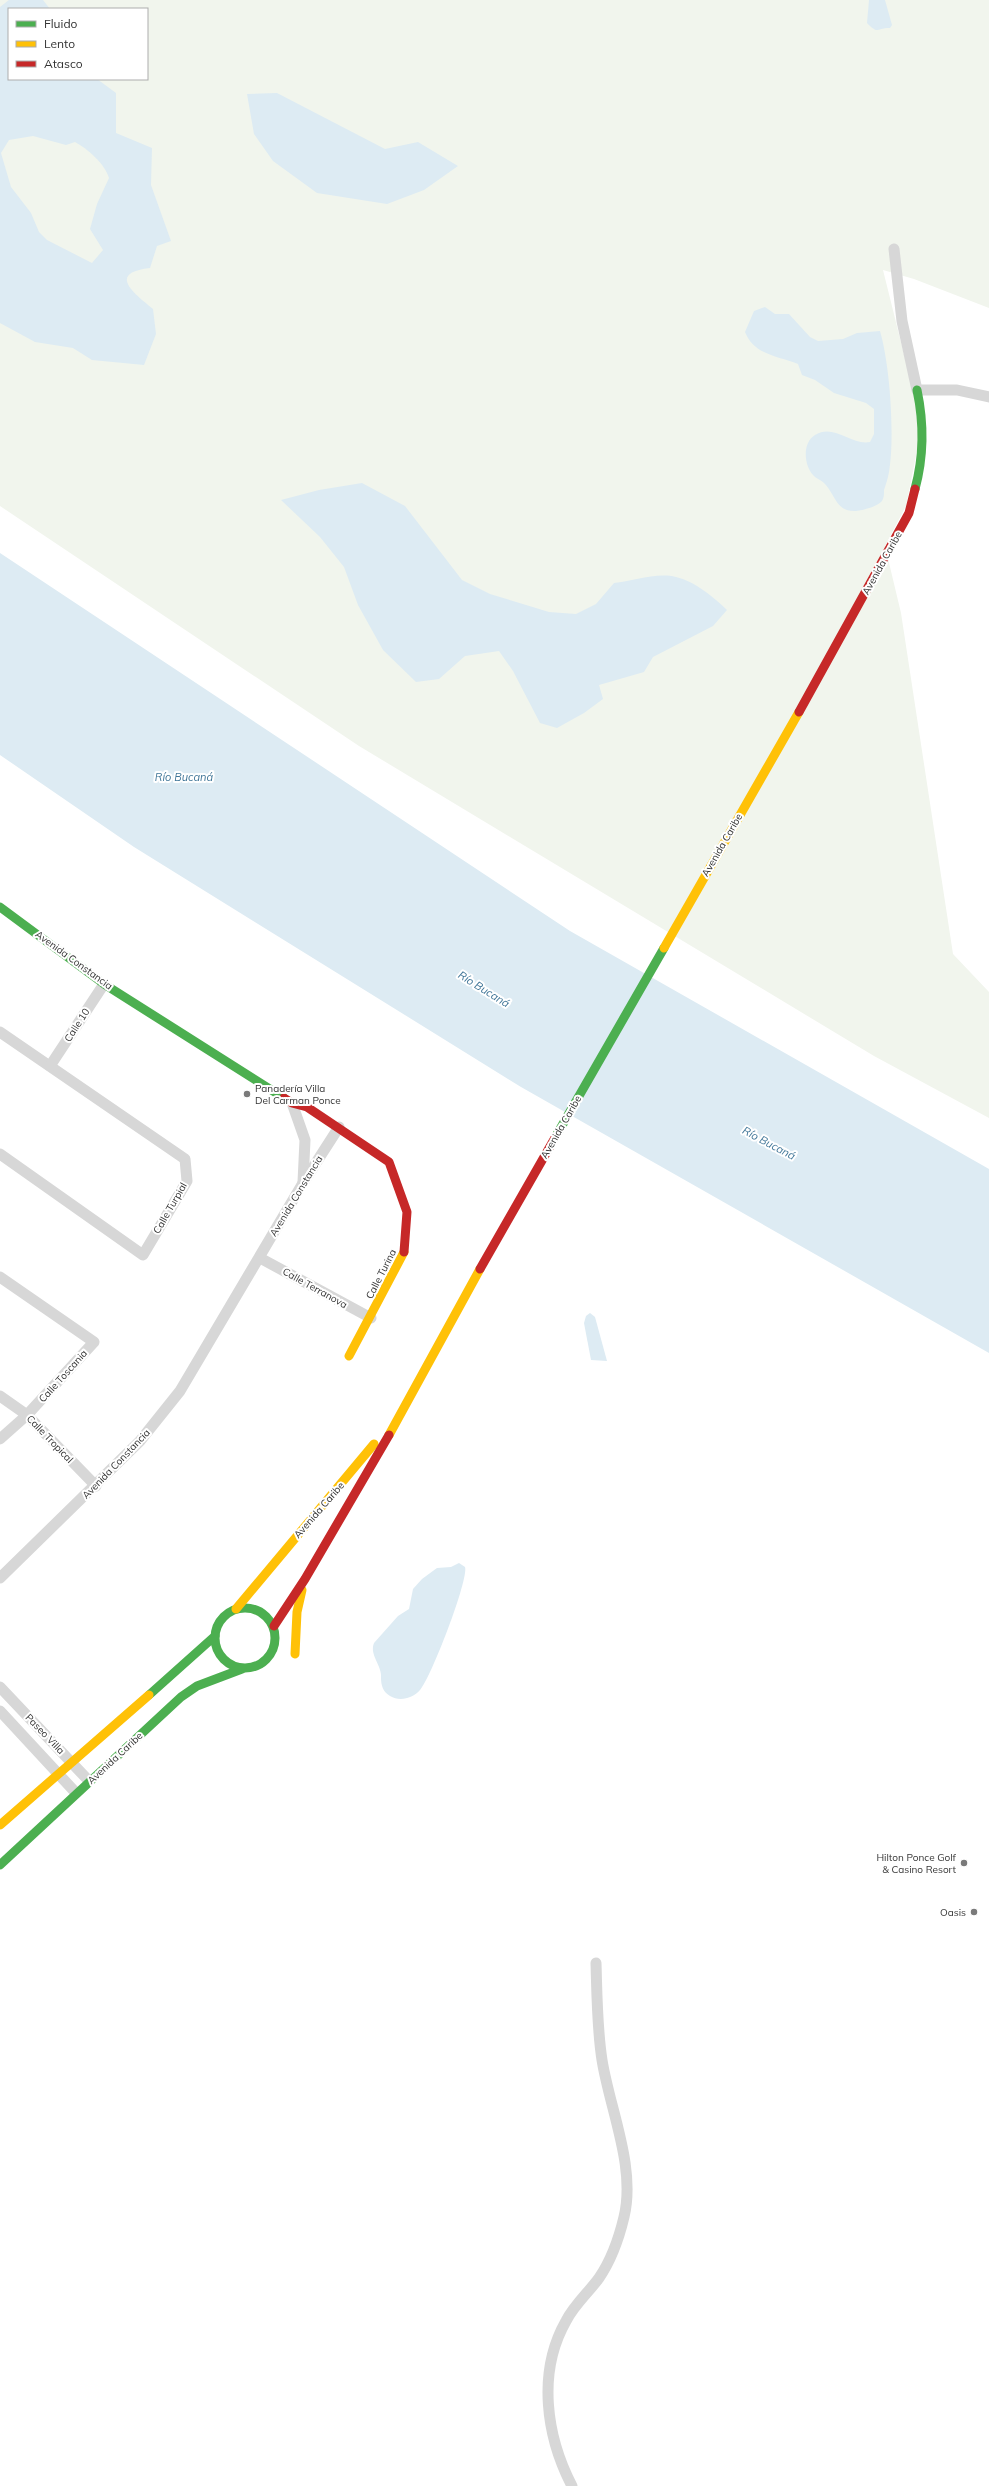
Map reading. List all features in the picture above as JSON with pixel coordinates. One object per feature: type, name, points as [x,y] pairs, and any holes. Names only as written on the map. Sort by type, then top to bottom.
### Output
[{"type":"street","name":"Avenida Caribe","points":[[274,1626],[305,1579],[386,1443],[402,1410],[519,1201],[836,648],[909,513],[922,463],[921,409],[902,321],[894,249]]},
{"type":"street","points":[[917,390],[957,390],[989,397]]},
{"type":"street","name":"Avenida Constancia","points":[[0,907],[104,984],[292,1103],[307,1107],[339,1127],[303,1183],[180,1391],[140,1441],[96,1486],[0,1578]]},
{"type":"street","name":"Calle 10","points":[[50,1066],[104,984]]},
{"type":"street","name":"Calle Turpial","points":[[0,1032],[185,1159],[187,1181],[143,1255],[0,1154]]},
{"type":"street","points":[[292,1103],[305,1140],[303,1183]]},
{"type":"street","name":"Calle Turina","points":[[339,1127],[389,1162],[407,1212],[405,1251],[371,1318],[349,1356]]},
{"type":"street","name":"Calle Terranova","points":[[260,1258],[371,1318]]},
{"type":"street","name":"Calle Toscania","points":[[0,1276],[94,1342],[27,1415],[0,1439]]},
{"type":"street","name":"Calle Tropical","points":[[0,1396],[27,1415],[96,1486]]},
{"type":"street","name":"Avenida Caribe","points":[[236,1609],[306,1522],[361,1462],[402,1410]]},
{"type":"street","points":[[295,1654],[297,1612],[305,1579]]},
{"type":"street","points":[[0,1825],[70,1761],[164,1682],[215,1636],[221,1619],[236,1609],[244,1608],[262,1612],[274,1626],[275,1645],[271,1654],[256,1667],[242,1669],[225,1661],[219,1654],[215,1636]]},
{"type":"street","name":"Avenida Caribe","points":[[0,1865],[181,1697],[197,1686],[242,1669]]},
{"type":"street","name":"Paseo Villa","points":[[0,1687],[89,1782]]},
{"type":"street","name":"Paseo Villa","points":[[0,1711],[76,1793]]},
{"type":"street","points":[[572,2486],[560,2460],[551,2434],[548,2388],[551,2362],[566,2319],[599,2277],[613,2252],[625,2215],[628,2192],[627,2164],[609,2099],[602,2059],[596,1963]]},
{"type":"shaded area","points":[[0,0],[989,0],[989,308],[914,279],[883,270],[918,411],[919,441],[906,506],[885,546],[901,613],[953,954],[989,992],[989,1118],[874,1056],[359,746],[0,506]]},
{"type":"water","points":[[9,0],[43,0],[49,8],[8,8],[8,80],[98,80],[116,93],[116,133],[152,148],[151,185],[171,241],[157,246],[150,268],[129,274],[127,279],[128,285],[133,291],[153,309],[156,334],[144,365],[92,360],[73,348],[35,342],[0,323],[0,7]],"holes":[[[33,136],[66,145],[75,142],[100,162],[109,178],[97,204],[90,229],[103,250],[92,263],[47,240],[39,232],[31,213],[11,187],[1,153],[9,140]]]},
{"type":"water","points":[[869,0],[885,0],[892,25],[890,28],[876,30],[867,23]]},
{"type":"water","points":[[277,93],[385,149],[418,142],[458,166],[424,190],[387,204],[317,193],[273,161],[254,134],[247,94]]},
{"type":"water","points":[[765,307],[775,314],[789,314],[810,337],[818,341],[843,339],[857,333],[880,331],[884,345],[889,381],[892,440],[889,472],[884,490],[884,497],[877,505],[856,511],[844,509],[840,506],[825,484],[810,471],[806,460],[806,449],[808,443],[815,435],[822,432],[836,433],[856,441],[870,442],[874,434],[874,409],[866,403],[834,393],[815,380],[802,375],[798,364],[767,354],[754,346],[745,332],[754,311]]},
{"type":"water","points":[[362,483],[405,506],[462,580],[490,594],[549,612],[576,614],[596,604],[614,583],[653,576],[669,576],[683,579],[697,586],[727,610],[713,626],[653,657],[644,672],[599,685],[603,699],[584,713],[557,728],[540,723],[513,671],[499,651],[465,656],[439,679],[416,682],[383,650],[358,605],[344,567],[320,537],[281,500],[319,490]]},
{"type":"water","name":"Río Bucaná","points":[[0,553],[570,931],[989,1169],[989,1353],[521,1087],[134,847],[0,755]]},
{"type":"water","points":[[590,1313],[595,1317],[607,1361],[591,1360],[584,1323],[586,1316]]},
{"type":"water","points":[[459,1563],[465,1567],[465,1575],[461,1590],[440,1649],[425,1682],[417,1693],[410,1697],[398,1699],[390,1696],[382,1686],[380,1669],[373,1652],[374,1643],[398,1616],[409,1609],[413,1589],[422,1579],[437,1568],[451,1567]]},
{"type":"traffic: fast","points":[[915,489],[920,464],[922,440],[921,415],[917,390]]},
{"type":"traffic: fast","points":[[0,907],[104,984],[284,1098]]},
{"type":"traffic: fast","points":[[556,1136],[664,948]]},
{"type":"traffic: fast","points":[[239,1608],[251,1608],[262,1613],[270,1621],[275,1632],[275,1638],[273,1650],[262,1663],[251,1668],[239,1668],[228,1663],[220,1655],[215,1644],[215,1632],[220,1621],[228,1613],[239,1608]]},
{"type":"traffic: fast","points":[[149,1695],[215,1636]]},
{"type":"traffic: fast","points":[[0,1865],[181,1697],[197,1686],[242,1669]]},
{"type":"traffic: slow","points":[[664,948],[799,712]]},
{"type":"traffic: slow","points":[[349,1356],[404,1252]]},
{"type":"traffic: slow","points":[[389,1435],[480,1269]]},
{"type":"traffic: slow","points":[[236,1609],[374,1444]]},
{"type":"traffic: slow","points":[[295,1654],[297,1612],[302,1590]]},
{"type":"traffic: slow","points":[[0,1825],[149,1695]]},
{"type":"traffic: jam","points":[[799,712],[909,513],[915,489]]},
{"type":"traffic: jam","points":[[284,1098],[292,1103],[307,1107],[389,1162],[407,1212],[404,1252]]},
{"type":"traffic: jam","points":[[480,1269],[556,1136]]},
{"type":"traffic: jam","points":[[274,1626],[305,1579],[389,1435]]},
{"type":"place","name":"Panadería Villa Del Carman Ponce","points":[[247,1094]]},
{"type":"place","name":"Hilton Ponce Golf & Casino Resort","points":[[964,1863]]},
{"type":"place","name":"Oasis","points":[[974,1912]]}]
